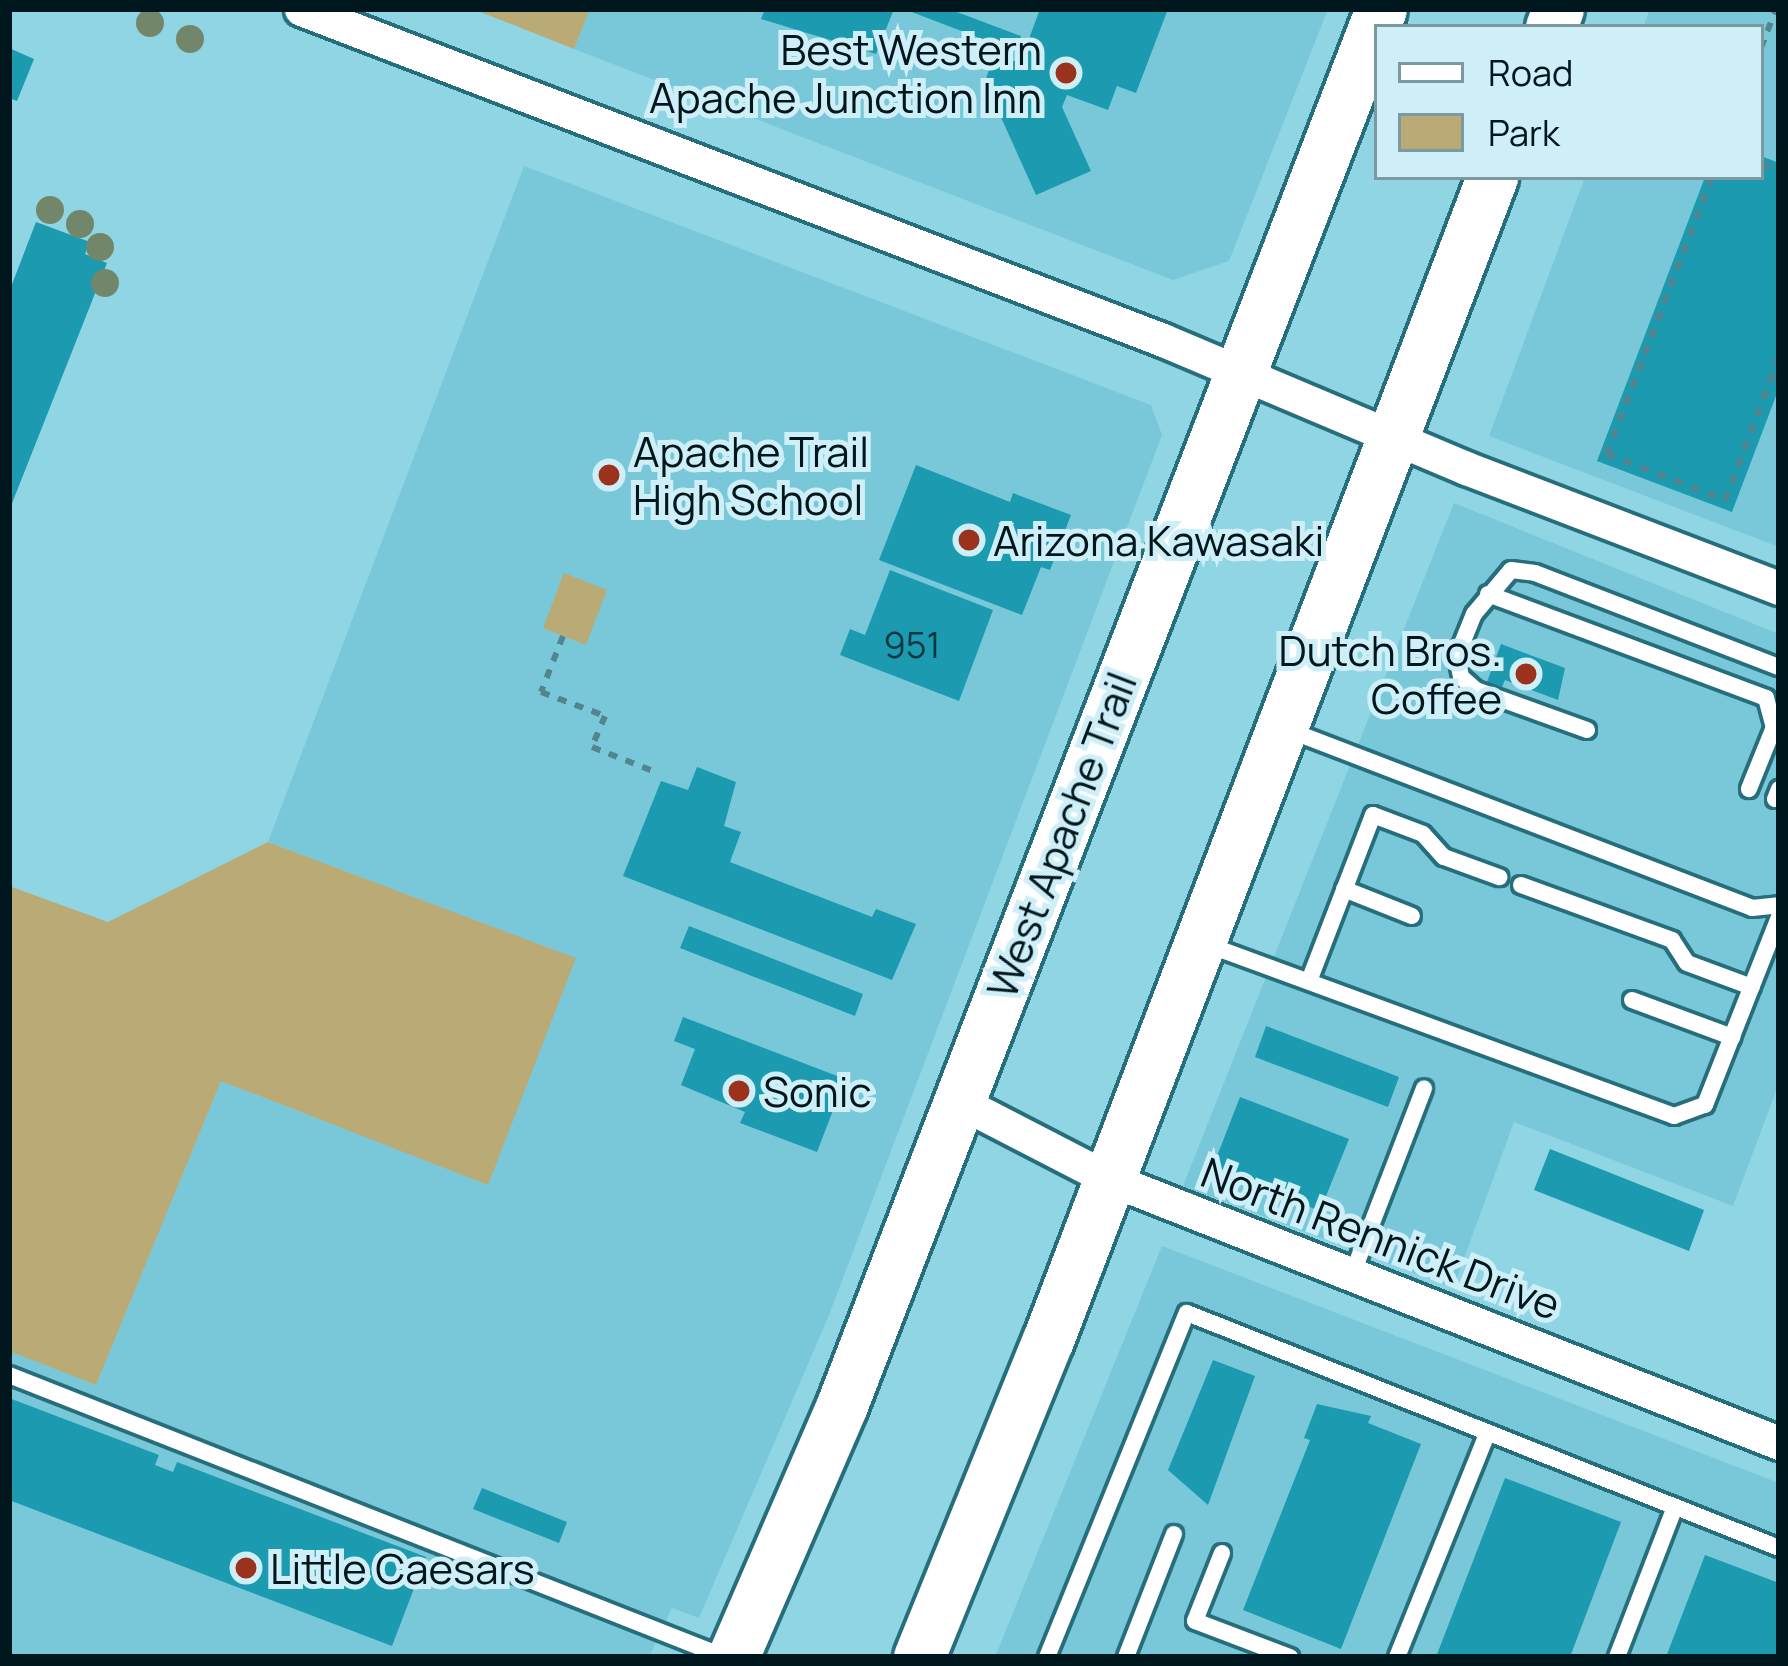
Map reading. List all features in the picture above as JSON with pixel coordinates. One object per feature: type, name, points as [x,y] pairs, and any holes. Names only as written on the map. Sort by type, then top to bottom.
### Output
[{"type":"main road","name":"West Apache Trail","points":[[729,1657],[842,1405],[1374,27]]},
{"type":"main road","points":[[919,1657],[1491,180]]},
{"type":"street","points":[[301,9],[1779,587]]},
{"type":"street","name":"North Rennick Drive","points":[[958,1101],[1107,1178],[1779,1443]]},
{"type":"lane","points":[[1587,730],[1476,690],[1461,676],[1457,656],[1488,594],[1511,570],[1535,573],[1779,667]]},
{"type":"lane","points":[[1488,594],[1766,698],[1774,727],[1749,789]]},
{"type":"lane","points":[[1280,727],[1752,908],[1779,905]]},
{"type":"lane","points":[[1309,981],[1373,815],[1423,834],[1444,857],[1499,877]]},
{"type":"lane","points":[[1521,885],[1672,940],[1688,963],[1752,986]]},
{"type":"lane","points":[[1344,889],[1412,916]]},
{"type":"lane","points":[[1198,941],[1675,1116],[1705,1106],[1779,917]]},
{"type":"lane","points":[[1633,1000],[1732,1037]]},
{"type":"lane","points":[[1352,1275],[1424,1088]]},
{"type":"lane","points":[[1047,1657],[1187,1313],[1779,1548]]},
{"type":"lane","points":[[9,1375],[729,1657]]},
{"type":"lane","points":[[1397,1657],[1487,1434]]},
{"type":"lane","points":[[1617,1657],[1675,1507]]},
{"type":"lane","points":[[1126,1657],[1174,1534]]},
{"type":"lane","points":[[1222,1553],[1195,1621],[1290,1657]]},
{"type":"path","points":[[1764,40],[1776,9]]},
{"type":"path","points":[[1711,180],[1607,454],[1725,500],[1779,358]]},
{"type":"path","points":[[563,636],[541,692],[604,716],[592,747],[658,773]]},
{"type":"shaded area","points":[[590,9],[1328,9],[1229,261],[1173,280],[574,49]]},
{"type":"shaded area","points":[[1650,9],[1779,9],[1779,547],[1489,436],[1584,180],[1764,180],[1764,24],[1644,24]]},
{"type":"shaded area","points":[[524,166],[1151,405],[1162,435],[829,1315],[699,1618],[672,1608],[649,1657],[9,1657],[9,1351],[96,1384],[221,1081],[487,1184],[575,958],[268,842]]},
{"type":"shaded area","points":[[1454,503],[1779,634],[1779,1083],[1733,1206],[1514,1122],[1453,1288],[1183,1186]]},
{"type":"shaded area","points":[[1162,1246],[1779,1483],[1779,1657],[995,1657]]},
{"type":"green space","points":[[473,9],[590,9],[574,49]]},
{"type":"green space","points":[[564,573],[607,590],[586,645],[543,628]]},
{"type":"green space","points":[[268,842],[576,958],[488,1185],[221,1081],[96,1385],[9,1351],[9,886],[108,922]]},
{"type":"building","points":[[765,9],[894,9],[876,54],[761,19]]},
{"type":"building","points":[[904,9],[949,9],[1021,36],[1016,52]]},
{"type":"building","name":"Best Western Apache Junction Inn","points":[[1040,9],[1168,9],[1136,93],[1117,86],[1108,110],[1067,95],[1062,107],[1091,171],[1036,195],[985,82],[991,63],[1002,57],[1020,63]]},
{"type":"building","points":[[9,48],[34,59],[17,101],[9,98]]},
{"type":"building","points":[[1764,157],[1779,163],[1779,388],[1732,512],[1597,461],[1704,180],[1764,180]]},
{"type":"building","points":[[36,222],[90,242],[85,254],[107,263],[9,511],[9,292]]},
{"type":"building","name":"Arizona Kawasaki","points":[[916,465],[1010,502],[1013,493],[1071,515],[1050,570],[1041,567],[1022,615],[879,560]]},
{"type":"building","points":[[890,570],[993,610],[959,701],[840,655],[850,629],[865,635]]},
{"type":"building","name":"Dutch Bros. Coffee","points":[[1501,644],[1565,668],[1558,700],[1505,680],[1502,687],[1487,682]]},
{"type":"building","points":[[697,767],[736,782],[724,826],[741,832],[730,862],[872,917],[876,909],[916,924],[892,980],[623,876],[661,781],[688,790]]},
{"type":"building","points":[[689,926],[863,994],[855,1016],[680,948]]},
{"type":"building","points":[[683,1017],[845,1079],[817,1152],[740,1123],[745,1112],[681,1085],[695,1049],[674,1041]]},
{"type":"building","points":[[1266,1026],[1399,1077],[1388,1107],[1255,1057]]},
{"type":"building","points":[[1240,1097],[1349,1139],[1320,1211],[1212,1169]]},
{"type":"building","points":[[1550,1149],[1704,1210],[1689,1251],[1534,1190]]},
{"type":"building","points":[[1213,1360],[1255,1376],[1208,1505],[1168,1470]]},
{"type":"building","points":[[9,1398],[159,1455],[155,1465],[173,1472],[177,1462],[426,1557],[392,1646],[9,1500]]},
{"type":"building","points":[[1317,1404],[1371,1416],[1368,1423],[1421,1444],[1341,1649],[1243,1610],[1310,1440],[1304,1438]]},
{"type":"building","points":[[1505,1478],[1621,1522],[1570,1657],[1436,1657]]},
{"type":"building","points":[[482,1488],[567,1522],[559,1543],[473,1509]]},
{"type":"building","points":[[1705,1555],[1779,1583],[1779,1657],[1666,1657]]},
{"type":"place","name":"Best Western Apache Junction Inn","points":[[1066,73]]},
{"type":"place","name":"Apache Trail High School","points":[[609,475]]},
{"type":"place","name":"Arizona Kawasaki","points":[[969,540]]},
{"type":"place","name":"Dutch Bros. Coffee","points":[[1526,674]]},
{"type":"place","name":"Sonic","points":[[739,1091]]},
{"type":"place","name":"Little Caesars","points":[[246,1568]]}]
